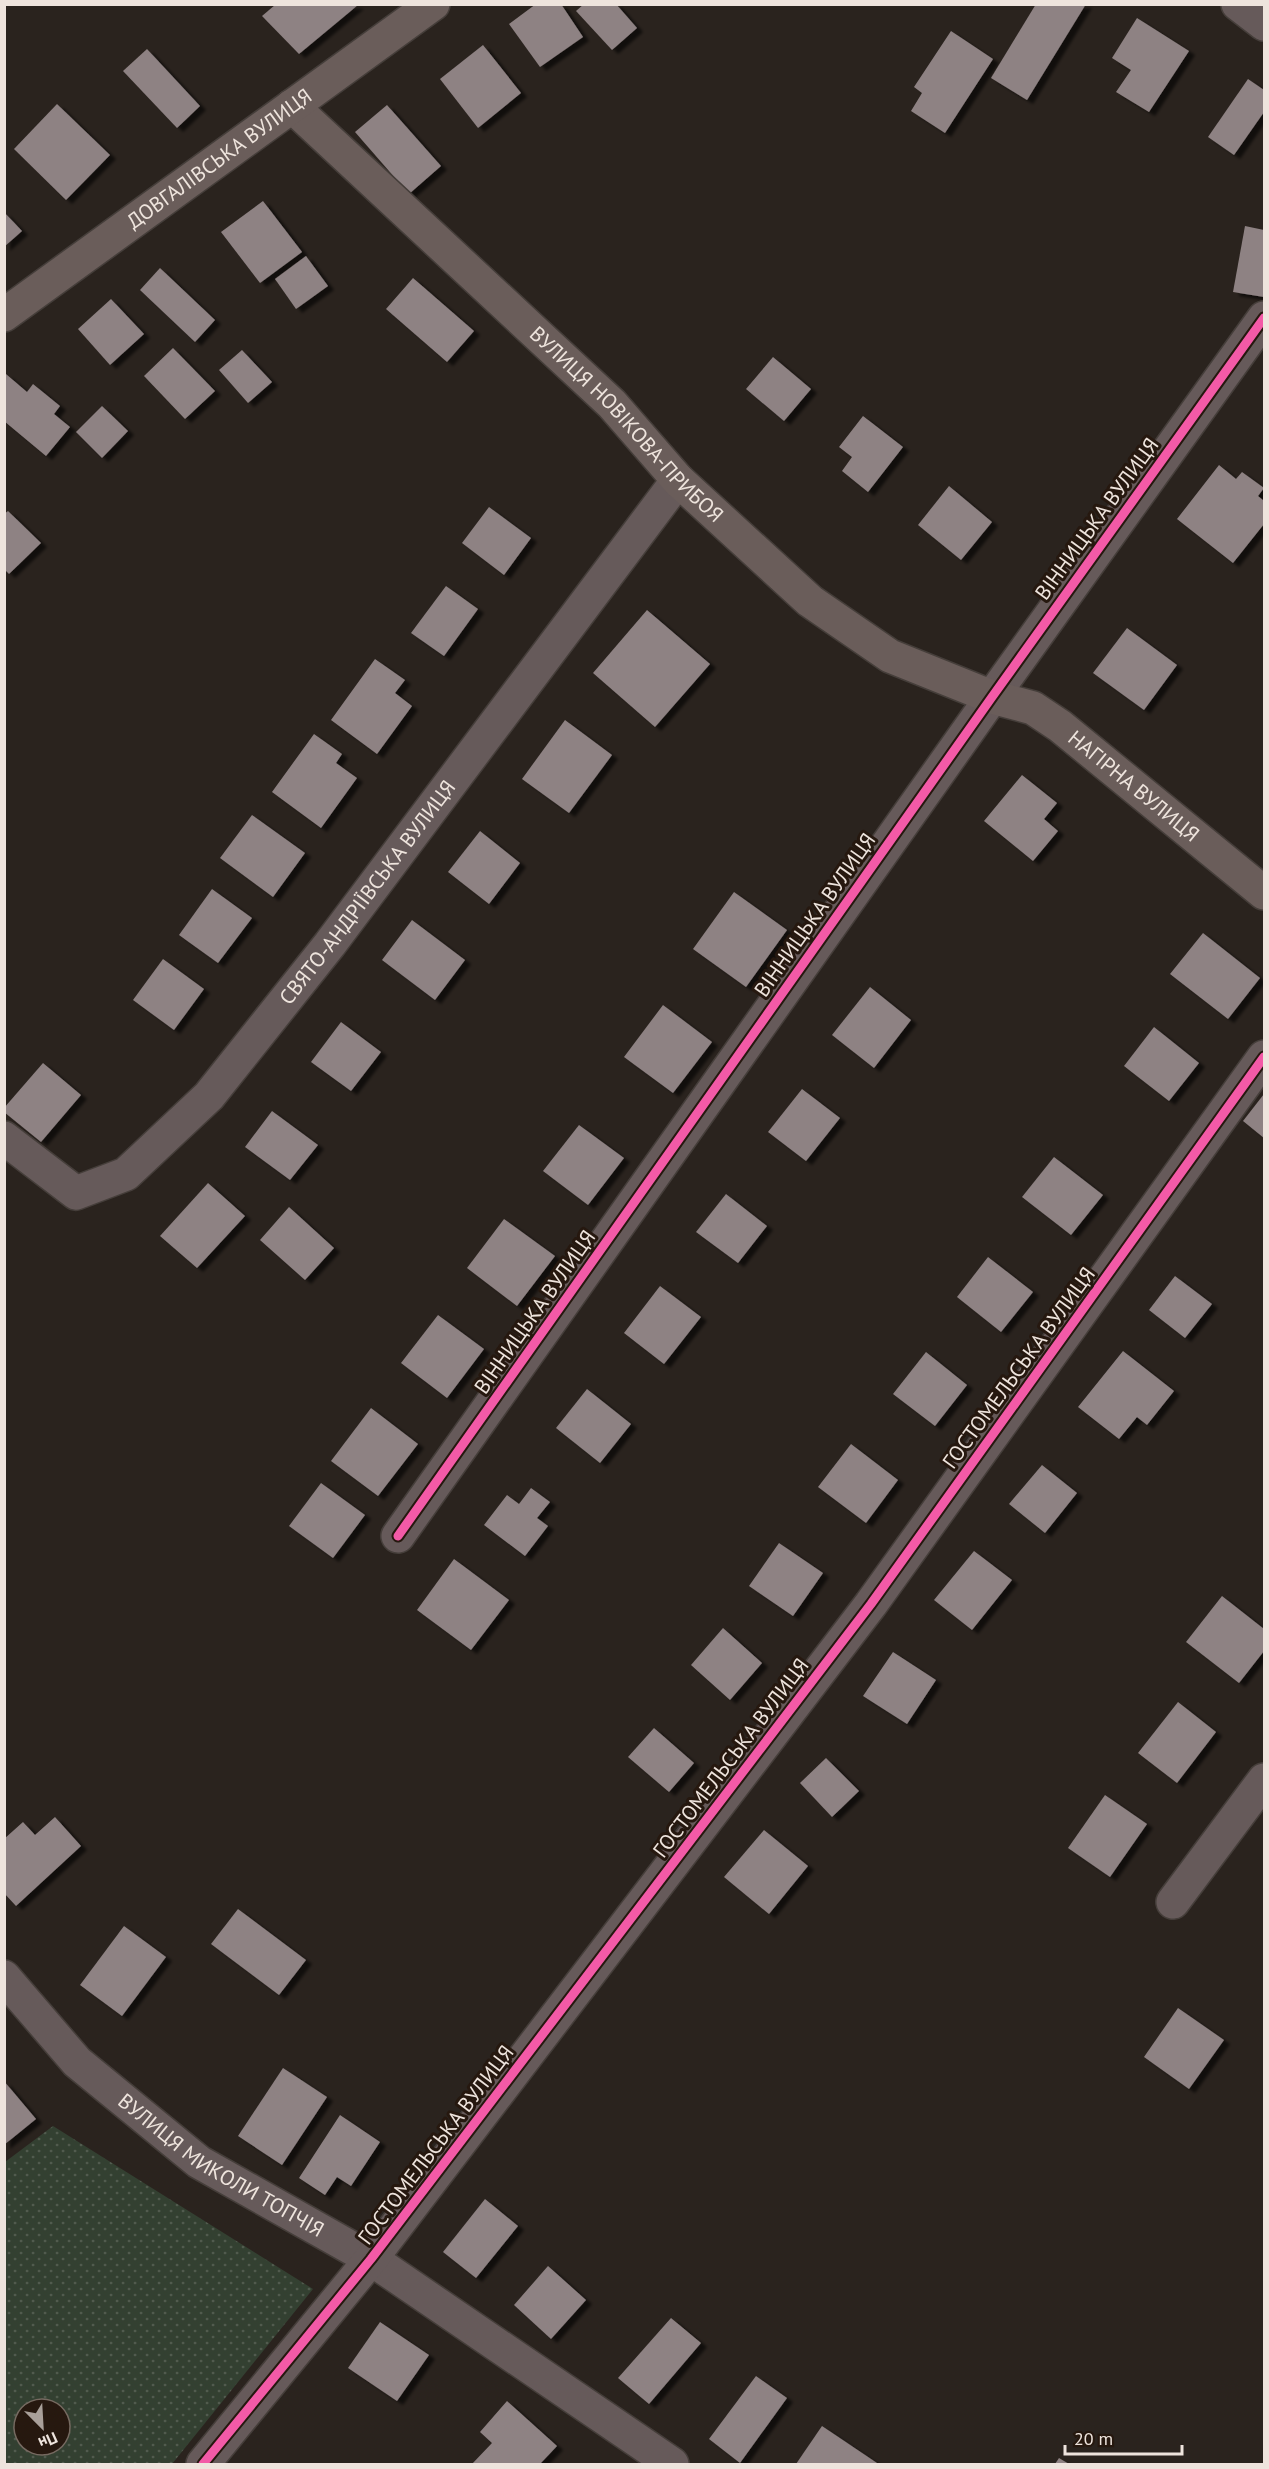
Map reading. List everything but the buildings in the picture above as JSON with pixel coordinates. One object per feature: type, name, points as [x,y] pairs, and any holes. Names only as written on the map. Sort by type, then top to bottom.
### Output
[{"type":"street","name":"ДОВГАЛІВСЬКА ВУЛИЦЯ","points":[[4,315],[433,4]]},
{"type":"street","points":[[1238,4],[1264,24]]},
{"type":"street","name":"ВУЛИЦЯ НОВІКОВА-ПРИБОЯ","points":[[292,106],[612,405],[678,480],[810,601],[890,656],[992,697]]},
{"type":"street","name":"ВІННИЦЬКА ВУЛИЦЯ","points":[[398,1536],[992,697],[1264,318]]},
{"type":"street","name":"СВЯТО-АНДРІЇВСЬКА ВУЛИЦЯ","points":[[4,1138],[76,1193],[126,1174],[209,1096],[337,935],[678,480]]},
{"type":"street","name":"НАГІРНА ВУЛИЦЯ","points":[[992,697],[1033,708],[1060,726],[1264,893]]},
{"type":"street","name":"ГОСТОМЕЛЬСЬКА ВУЛИЦЯ","points":[[203,2464],[371,2259],[871,1604],[1264,1057]]},
{"type":"street","points":[[1173,1902],[1264,1780]]},
{"type":"street","name":"ВУЛИЦЯ МИКОЛИ ТОПЧІЯ","points":[[4,1977],[77,2062],[199,2162],[371,2259],[672,2464]]},
{"type":"green space","points":[[53,2126],[313,2289],[172,2464],[5,2464],[5,2162]]},
{"type":"cycle path","points":[[398,1536],[992,697],[1264,318]]},
{"type":"cycle path","points":[[203,2464],[371,2259],[871,1604],[1264,1057]]}]
